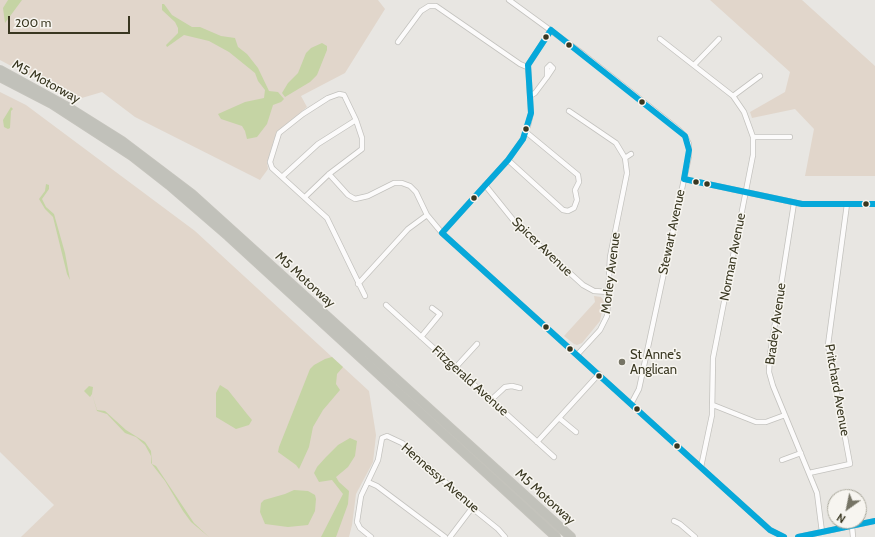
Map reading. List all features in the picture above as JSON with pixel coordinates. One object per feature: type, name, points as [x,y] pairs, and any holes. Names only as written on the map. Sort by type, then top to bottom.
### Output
[{"type":"highway","name":"M5 Motorway","points":[[0,70],[66,106],[122,142],[192,194],[571,537]]},
{"type":"highway","name":"M5 Motorway","points":[[0,77],[52,104],[132,156],[169,185],[228,236],[556,537]]},
{"type":"street","name":"Stewart Avenue","points":[[509,0],[551,30],[685,136],[690,150],[639,389],[631,404]]},
{"type":"street","points":[[398,42],[417,15],[426,7],[436,6],[520,64],[527,67]]},
{"type":"street","points":[[442,233],[508,160],[526,132],[531,113],[527,67],[530,58],[551,30]]},
{"type":"street","name":"Norman Avenue","points":[[660,39],[733,96],[744,112],[753,137],[753,155],[713,358],[713,405],[701,467]]},
{"type":"street","points":[[694,65],[719,39]]},
{"type":"street","points":[[733,96],[760,76]]},
{"type":"street","points":[[530,96],[535,93],[547,77]]},
{"type":"street","points":[[304,197],[329,174],[362,149],[362,138],[356,120],[347,98],[341,94],[328,98],[299,117],[278,135],[270,160],[272,168],[327,218],[365,296]]},
{"type":"street","name":"Morley Avenue","points":[[569,111],[610,138],[619,147],[625,158],[627,177],[610,257],[608,311],[604,323],[578,355]]},
{"type":"street","points":[[282,177],[313,148],[333,133],[356,120]]},
{"type":"street","points":[[508,160],[563,210],[570,211],[574,208],[577,200],[575,190],[579,182],[578,175],[526,132]]},
{"type":"street","points":[[753,137],[790,137]]},
{"type":"street","points":[[625,158],[631,154]]},
{"type":"street","points":[[329,174],[348,195],[355,199],[368,196],[391,183],[406,184],[416,192],[427,215],[442,233],[770,530],[784,537]]},
{"type":"street","points":[[684,179],[794,203],[875,204]]},
{"type":"street","name":"Spicer Avenue","points":[[486,185],[518,226],[583,285],[594,292],[609,292]]},
{"type":"street","name":"Bradey Avenue","points":[[794,203],[769,363],[771,381],[818,498],[822,532]]},
{"type":"street","name":"Pritchard Avenue","points":[[809,473],[850,464],[828,345],[847,204]]},
{"type":"street","points":[[358,284],[408,229],[427,215]]},
{"type":"street","name":"Fitzgerald Avenue","points":[[386,306],[554,457]]},
{"type":"street","points":[[421,336],[440,314],[432,308]]},
{"type":"street","points":[[455,368],[478,344]]},
{"type":"street","points":[[537,442],[599,374]]},
{"type":"street","points":[[491,400],[505,387],[520,388]]},
{"type":"street","points":[[713,405],[759,423],[785,415]]},
{"type":"street","points":[[560,418],[576,432]]},
{"type":"street","name":"Hennessy Avenue","points":[[371,537],[360,528],[357,522],[361,496],[378,460],[382,438],[387,436],[392,437],[407,448],[505,537]]},
{"type":"street","points":[[782,460],[801,453]]},
{"type":"street","points":[[368,482],[377,486],[445,537]]},
{"type":"street","points":[[450,537],[472,508]]},
{"type":"street","points":[[674,521],[680,524],[695,537]]},
{"type":"street","points":[[798,537],[837,529]]},
{"type":"street","points":[[684,537],[689,532]]},
{"type":"shaded area","points":[[0,0],[378,0],[385,9],[345,73],[301,96],[307,107],[276,133],[267,162],[268,169],[260,180],[135,117],[102,92],[75,100],[0,60]]},
{"type":"shaded area","points":[[8,0],[22,0],[5,23],[3,8]]},
{"type":"shaded area","points":[[710,0],[802,0],[875,66],[875,176],[805,176],[814,129],[795,109],[752,118],[750,112],[785,92],[790,72]]},
{"type":"shaded area","points":[[162,4],[164,4],[172,15],[192,27],[200,27],[221,36],[235,38],[238,47],[247,54],[258,68],[269,91],[278,92],[284,99],[273,105],[267,124],[257,137],[247,139],[242,126],[221,119],[218,114],[245,102],[264,98],[265,90],[258,81],[255,73],[229,52],[209,41],[184,35],[167,47],[166,45],[178,33],[178,28],[175,22],[162,10]]},
{"type":"shaded area","points":[[322,43],[327,46],[327,50],[317,75],[310,82],[285,97],[282,93],[288,83],[298,73],[306,53],[311,48]]},
{"type":"shaded area","points":[[0,92],[26,105],[195,231],[369,391],[376,435],[373,462],[356,494],[349,537],[21,537],[54,505],[0,452]]},
{"type":"shaded area","points":[[11,107],[13,109],[11,111],[10,128],[8,129],[4,127],[3,120]]},
{"type":"shaded area","points":[[46,184],[49,185],[49,189],[42,199],[46,207],[54,214],[65,253],[70,280],[67,274],[53,217],[45,209],[39,199],[45,191]]},
{"type":"shaded area","points":[[594,296],[601,297],[604,301],[600,321],[582,343],[577,345],[574,344],[564,336],[595,302]]},
{"type":"shaded area","points":[[332,357],[343,367],[337,374],[336,384],[340,390],[323,410],[313,427],[309,447],[299,469],[296,465],[278,452],[279,447],[310,369],[325,359]]},
{"type":"shaded area","points":[[220,385],[228,390],[252,420],[249,425],[236,429],[216,417],[216,393]]},
{"type":"shaded area","points":[[89,386],[93,387],[90,397],[84,391]]},
{"type":"shaded area","points":[[92,394],[97,410],[105,411],[126,430],[145,442],[151,451],[152,464],[156,466],[194,523],[209,537],[191,522],[183,511],[165,481],[151,463],[151,456],[145,445],[136,437],[125,433],[107,414],[97,411]]},
{"type":"shaded area","points":[[350,438],[357,441],[355,456],[348,467],[336,477],[339,482],[349,491],[348,504],[336,537],[321,537],[343,494],[332,480],[319,482],[314,473],[317,467],[338,445]]},
{"type":"shaded area","points":[[294,490],[308,491],[315,495],[315,511],[308,525],[288,527],[265,524],[260,512],[261,503],[264,500]]},
{"type":"transit line","points":[[551,30],[685,136],[689,150],[684,179]]},
{"type":"transit line","points":[[442,233],[508,160],[523,139],[531,113],[528,65],[551,30]]},
{"type":"transit line","points":[[684,179],[802,204],[875,204]]},
{"type":"transit line","points":[[442,233],[770,530],[784,537]]},
{"type":"transit line","points":[[798,537],[875,521]]},
{"type":"place","name":"St Anne's Anglican","points":[[622,362]]}]
